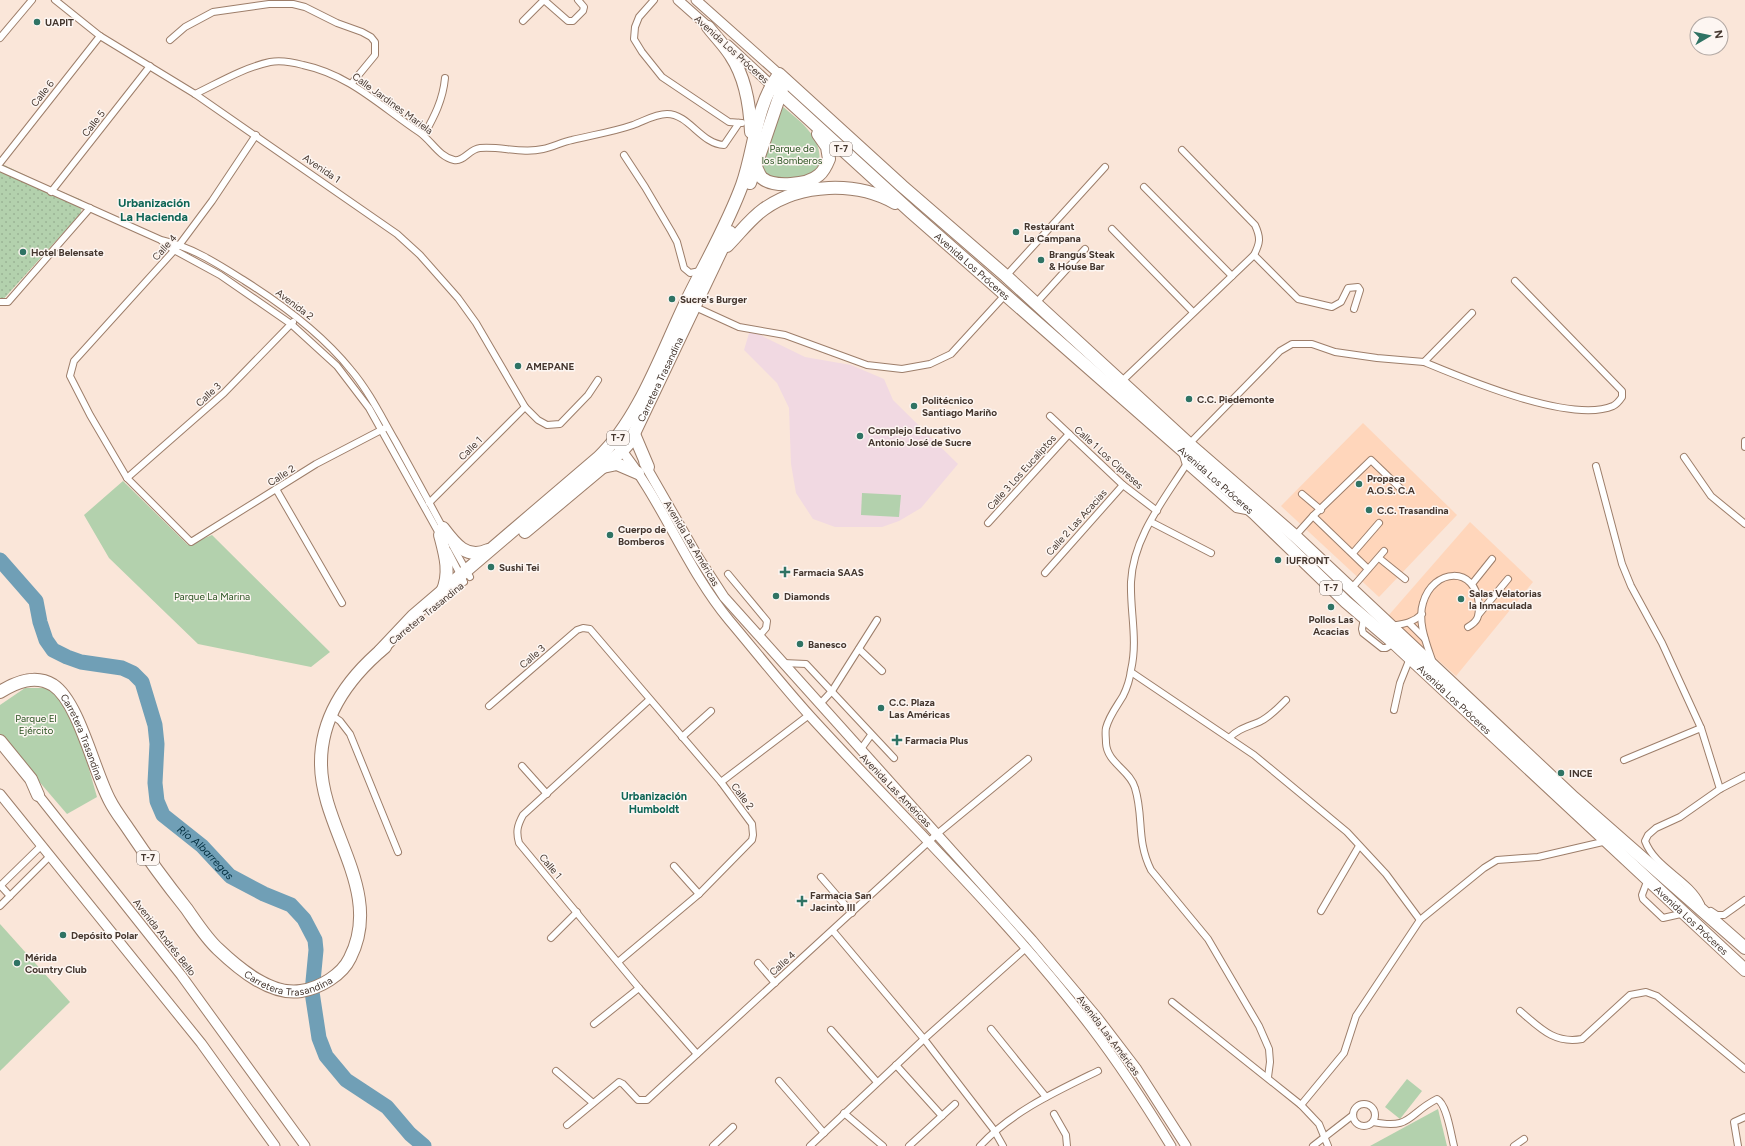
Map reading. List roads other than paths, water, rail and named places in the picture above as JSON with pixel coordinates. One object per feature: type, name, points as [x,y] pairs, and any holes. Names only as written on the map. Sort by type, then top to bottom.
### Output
[{"type":"highway","points":[[708,27],[732,57],[746,94],[745,122],[752,149]]},
{"type":"highway","name":"Carretera Trasandina","points":[[42,680],[55,687],[70,704],[110,801],[157,872],[217,948],[246,972],[272,988],[302,991],[336,976],[346,967],[356,947],[360,916],[359,896],[356,882],[326,796],[322,780],[322,748],[324,732],[330,714],[342,693],[363,667],[380,651],[465,577],[603,466],[625,440],[690,304],[702,271],[734,207],[752,149],[762,103],[775,89],[782,77]]},
{"type":"highway","name":"Avenida Los Próceres","points":[[782,77],[902,186],[1006,276],[1122,381],[1186,447],[1364,618],[1394,643],[1745,970]]},
{"type":"highway","name":"Carretera Trasandina","points":[[690,304],[721,253],[756,167],[775,89]]},
{"type":"highway","name":"Avenida Los Próceres","points":[[775,89],[911,212],[1005,294],[1186,447],[1295,536],[1574,798],[1702,907],[1745,948]]},
{"type":"highway","points":[[756,167],[759,175],[763,179],[789,185],[809,182],[820,175],[829,159],[827,147],[810,121]]},
{"type":"highway","points":[[721,253],[764,209],[786,198],[824,188],[848,189],[871,193],[886,198],[911,212]]},
{"type":"highway","points":[[625,440],[643,470]]},
{"type":"highway","name":"Carretera Trasandina","points":[[380,651],[413,616],[442,592],[465,577],[495,547],[599,457],[625,440]]},
{"type":"highway","points":[[603,466],[618,464],[643,470]]},
{"type":"highway","points":[[441,532],[460,548],[471,554],[484,552],[495,547]]},
{"type":"highway","points":[[441,532],[447,563],[447,576],[442,592]]},
{"type":"highway","name":"T-7","points":[[0,685],[22,678],[34,677],[42,680]]},
{"type":"highway","points":[[0,698],[21,686],[42,680]]},
{"type":"highway","points":[[0,741],[31,779],[38,795]]},
{"type":"street","points":[[0,38],[32,0]]},
{"type":"street","name":"Avenida 1","points":[[54,0],[100,36],[195,94],[397,234],[420,255],[458,298],[476,323],[525,407],[538,420],[547,426],[560,424],[588,395],[598,380]]},
{"type":"street","points":[[523,21],[544,0],[568,21],[573,21],[584,8],[578,0]]},
{"type":"street","points":[[654,0],[640,17],[635,27],[634,39],[642,52],[662,77],[729,122],[745,122]]},
{"type":"street","name":"Avenida Los Próceres","points":[[678,0],[775,89]]},
{"type":"street","name":"Avenida Los Próceres","points":[[696,0],[782,77]]},
{"type":"street","points":[[170,40],[184,27],[213,12],[269,4],[293,4],[362,32],[371,37],[375,42],[375,55],[352,83]]},
{"type":"street","name":"Calle 6","points":[[0,163],[100,36]]},
{"type":"street","name":"Calle Jardines Mariela","points":[[195,94],[245,69],[272,62],[289,61],[320,68],[352,83],[395,116],[424,135],[445,156],[457,160],[464,158],[473,150],[481,148],[529,151],[543,149],[570,140],[601,134],[653,117],[668,114],[684,120],[706,139],[717,144],[724,144],[745,122]]},
{"type":"street","name":"Calle 5","points":[[51,192],[150,66]]},
{"type":"street","points":[[424,135],[434,117],[440,101],[445,78]]},
{"type":"street","name":"Calle 4","points":[[127,478],[90,415],[70,376],[71,366],[180,244],[212,201],[256,136]]},
{"type":"street","points":[[1122,381],[1254,255],[1260,243],[1260,236],[1254,226],[1182,150]]},
{"type":"street","points":[[624,155],[645,187],[677,242],[684,268],[690,273],[702,271]]},
{"type":"street","points":[[1006,276],[1104,167]]},
{"type":"street","name":"Avenida 2","points":[[0,168],[161,240],[180,244],[221,265],[297,318],[329,346],[352,370],[388,427],[429,503],[441,532],[465,577]]},
{"type":"street","points":[[1144,187],[1232,276]]},
{"type":"street","points":[[0,302],[8,302],[90,208]]},
{"type":"street","points":[[1112,229],[1193,312]]},
{"type":"street","points":[[161,240],[174,250],[220,275],[292,324],[317,346],[346,376],[369,408],[380,430],[441,532]]},
{"type":"street","points":[[1036,303],[1085,250]]},
{"type":"street","points":[[1254,255],[1298,299],[1332,307],[1341,302],[1348,288],[1358,286],[1360,290],[1354,309]]},
{"type":"street","points":[[1268,1077],[1270,1062],[1269,1049],[1259,1026],[1208,939],[1151,870],[1144,858],[1141,844],[1135,787],[1130,778],[1111,758],[1106,746],[1106,728],[1114,709],[1123,695],[1131,672],[1135,644],[1131,584],[1132,566],[1138,547],[1156,510],[1186,465],[1186,447],[1280,351],[1292,344],[1312,344],[1335,352],[1424,362],[1474,383],[1540,403],[1578,410],[1595,410],[1614,405],[1622,397],[1622,391],[1515,281]]},
{"type":"street","points":[[690,304],[739,327],[785,335],[867,365],[902,369],[930,364],[951,354],[1005,294]]},
{"type":"street","points":[[1424,362],[1472,313]]},
{"type":"street","name":"Calle 3","points":[[127,478],[224,394],[297,318]]},
{"type":"street","name":"Calle 1","points":[[429,503],[525,407]]},
{"type":"street","name":"Calle 1 Los Cipreses","points":[[1050,416],[1123,485],[1156,510]]},
{"type":"street","name":"Calle 2","points":[[127,478],[188,540],[193,542],[316,464],[388,427]]},
{"type":"street","name":"Calle 3 Los Eucaliptos","points":[[988,523],[1069,434]]},
{"type":"street","name":"Avenida Las Américas","points":[[625,440],[724,597],[760,635],[783,663],[1032,940],[1097,1017],[1136,1068],[1186,1146]]},
{"type":"street","points":[[1745,441],[1745,448]]},
{"type":"street","points":[[1684,457],[1711,496],[1745,524]]},
{"type":"street","points":[[1295,536],[1313,516],[1321,510],[1371,460],[1401,489]]},
{"type":"street","points":[[1186,465],[1236,509],[1254,513]]},
{"type":"street","points":[[1596,466],[1622,564],[1631,586],[1662,643],[1701,728],[1720,789]]},
{"type":"street","name":"Avenida Las Américas","points":[[643,470],[710,595],[809,715],[930,842],[1026,948],[1090,1026],[1128,1077],[1167,1144]]},
{"type":"street","name":"Calle 2 Las Acacias","points":[[1045,573],[1123,485]]},
{"type":"street","points":[[276,489],[342,603]]},
{"type":"street","points":[[1302,494],[1321,510]]},
{"type":"street","points":[[1313,516],[1368,569]]},
{"type":"street","points":[[1151,522],[1211,553]]},
{"type":"street","points":[[1353,553],[1379,523]]},
{"type":"street","points":[[1351,588],[1379,558],[1384,550]]},
{"type":"street","points":[[1379,558],[1405,578]]},
{"type":"street","points":[[1472,584],[1492,559]]},
{"type":"street","points":[[728,574],[767,621],[766,628],[760,635]]},
{"type":"street","points":[[1434,668],[1423,630],[1423,603],[1427,594],[1443,577],[1457,576],[1472,584],[1478,598],[1479,614]]},
{"type":"street","points":[[1468,627],[1476,622],[1479,614],[1508,579]]},
{"type":"street","points":[[1391,626],[1410,623],[1422,614]]},
{"type":"street","points":[[820,704],[832,691],[877,620]]},
{"type":"street","points":[[1410,623],[1426,641]]},
{"type":"street","name":"Calle 3","points":[[489,706],[576,630],[583,628],[590,629]]},
{"type":"street","name":"Calle 2","points":[[590,629],[649,700],[721,782],[752,824],[753,835],[752,840],[699,894],[618,962]]},
{"type":"street","points":[[859,650],[882,671]]},
{"type":"street","points":[[1394,710],[1400,683],[1410,658]]},
{"type":"street","points":[[783,663],[806,664],[894,758]]},
{"type":"street","points":[[1131,672],[1254,755],[1347,832],[1386,874],[1420,920]]},
{"type":"street","name":"Calle 1","points":[[649,700],[523,815],[518,824],[516,833],[519,843],[639,988],[697,1054]]},
{"type":"street","points":[[1229,738],[1239,729],[1270,716],[1286,700]]},
{"type":"street","points":[[682,737],[711,711]]},
{"type":"street","points":[[330,714],[340,721],[350,734],[398,852]]},
{"type":"street","points":[[721,782],[809,715]]},
{"type":"street","points":[[1624,760],[1701,728]]},
{"type":"street","points":[[861,749],[871,734]]},
{"type":"street","name":"Avenida Andrés Bello","points":[[0,749],[181,974],[305,1146]]},
{"type":"street","name":"Calle 4","points":[[593,1103],[619,1082],[623,1084],[638,1100],[647,1100],[937,834],[1028,759]]},
{"type":"street","points":[[522,766],[547,794]]},
{"type":"street","points":[[1745,776],[1720,789],[1680,817],[1656,828],[1648,835],[1645,841],[1648,848],[1658,860],[1694,894],[1702,907],[1720,916],[1745,900]]},
{"type":"street","points":[[0,794],[201,1043],[275,1146]]},
{"type":"street","points":[[1301,1105],[1344,1053],[1356,1016],[1420,920],[1484,868],[1497,860],[1538,857],[1607,841]]},
{"type":"street","points":[[10,896],[0,886],[42,845]]},
{"type":"street","points":[[1321,911],[1360,846]]},
{"type":"street","points":[[0,906],[50,856]]},
{"type":"street","points":[[674,866],[699,894]]},
{"type":"street","points":[[821,877],[852,913]]},
{"type":"street","points":[[1648,879],[1642,895],[1643,899],[1663,918],[1685,913]]},
{"type":"street","points":[[552,938],[577,912]]},
{"type":"street","points":[[833,931],[924,1039],[994,1130],[1003,1146]]},
{"type":"street","points":[[810,1146],[877,1082],[1026,948]]},
{"type":"street","points":[[758,963],[775,983]]},
{"type":"street","points":[[594,1024],[639,988]]},
{"type":"street","points":[[1520,1011],[1551,1036],[1572,1041],[1582,1039],[1630,995],[1646,992],[1657,996],[1745,1069]]},
{"type":"street","points":[[1172,1002],[1268,1077],[1301,1105],[1319,1124],[1328,1146]]},
{"type":"street","points":[[991,1029],[1046,1097]]},
{"type":"street","points":[[831,1030],[877,1082]]},
{"type":"street","points":[[896,1065],[942,1116]]},
{"type":"street","points":[[556,1071],[593,1103],[567,1125]]},
{"type":"street","points":[[980,1146],[994,1130],[1046,1097],[1098,1071]]},
{"type":"street","points":[[779,1081],[824,1133]]},
{"type":"street","points":[[1354,1115],[1360,1125],[1367,1126],[1373,1122],[1390,1125],[1401,1124],[1437,1099],[1443,1105],[1454,1146]]},
{"type":"street","points":[[909,1146],[955,1104]]},
{"type":"street","points":[[1313,1146],[1354,1115],[1356,1108],[1366,1104],[1374,1111],[1373,1122]]},
{"type":"street","points":[[844,1113],[883,1146]]},
{"type":"street","points":[[1054,1114],[1066,1135],[1067,1146]]},
{"type":"street","points":[[1738,1146],[1734,1122],[1745,1117]]},
{"type":"street","points":[[713,1146],[733,1127]]},
{"type":"street","points":[[1514,1146],[1524,1139]]},
{"type":"waterway","name":"Río Albarregas","points":[[0,560],[36,601],[40,622],[46,640],[53,650],[81,662],[122,668],[133,673],[142,682],[155,725],[157,744],[155,783],[157,801],[163,815],[202,846],[230,876],[264,894],[291,905],[304,919],[315,940],[316,950],[312,992],[319,1038],[326,1056],[346,1080],[387,1107],[410,1134],[424,1146]]},
{"type":"place","name":"UAPIT","points":[[37,22]]},
{"type":"place","name":"Restaurant La Campana","points":[[1016,232]]},
{"type":"place","name":"Hotel Belensate","points":[[23,252]]},
{"type":"place","name":"Brangus Steak & House Bar","points":[[1041,260]]},
{"type":"place","name":"Sucre's Burger","points":[[672,299]]},
{"type":"place","name":"AMEPANE","points":[[518,366]]},
{"type":"place","name":"C.C. Piedemonte","points":[[1189,399]]},
{"type":"place","name":"Politécnico Santiago Mariño","points":[[914,406]]},
{"type":"place","name":"Complejo Educativo Antonio José de Sucre","points":[[860,436]]},
{"type":"place","name":"Propaca A.O.S. C.A","points":[[1359,484]]},
{"type":"place","name":"C.C. Trasandina","points":[[1369,510]]},
{"type":"place","name":"Cuerpo de Bomberos","points":[[610,535]]},
{"type":"place","name":"IUFRONT","points":[[1278,560]]},
{"type":"place","name":"Sushi Tei","points":[[491,567]]},
{"type":"place","name":"Farmacia SAAS","points":[[785,572]]},
{"type":"place","name":"Diamonds","points":[[776,596]]},
{"type":"place","name":"Salas Velatorias la Inmaculada","points":[[1461,599]]},
{"type":"place","name":"Pollos Las Acacias","points":[[1331,607]]},
{"type":"place","name":"Banesco","points":[[800,644]]},
{"type":"place","name":"C.C. Plaza Las Américas","points":[[881,708]]},
{"type":"place","name":"Farmacia Plus","points":[[897,740]]},
{"type":"place","name":"INCE","points":[[1561,773]]},
{"type":"place","name":"Farmacia San Jacinto III","points":[[802,901]]},
{"type":"place","name":"Depósito Polar","points":[[63,935]]},
{"type":"place","name":"Mérida Country Club","points":[[17,963]]},
{"type":"district","name":"Urbanización La Hacienda","points":[[154,210]]},
{"type":"district","name":"Urbanización Humboldt","points":[[654,802]]},
{"type":"park label","name":"Parque de los Bomberos","points":[[792,154]]},
{"type":"park label","name":"Parque La Marina","points":[[212,596]]},
{"type":"park label","name":"Parque El Ejército","points":[[36,724]]}]
